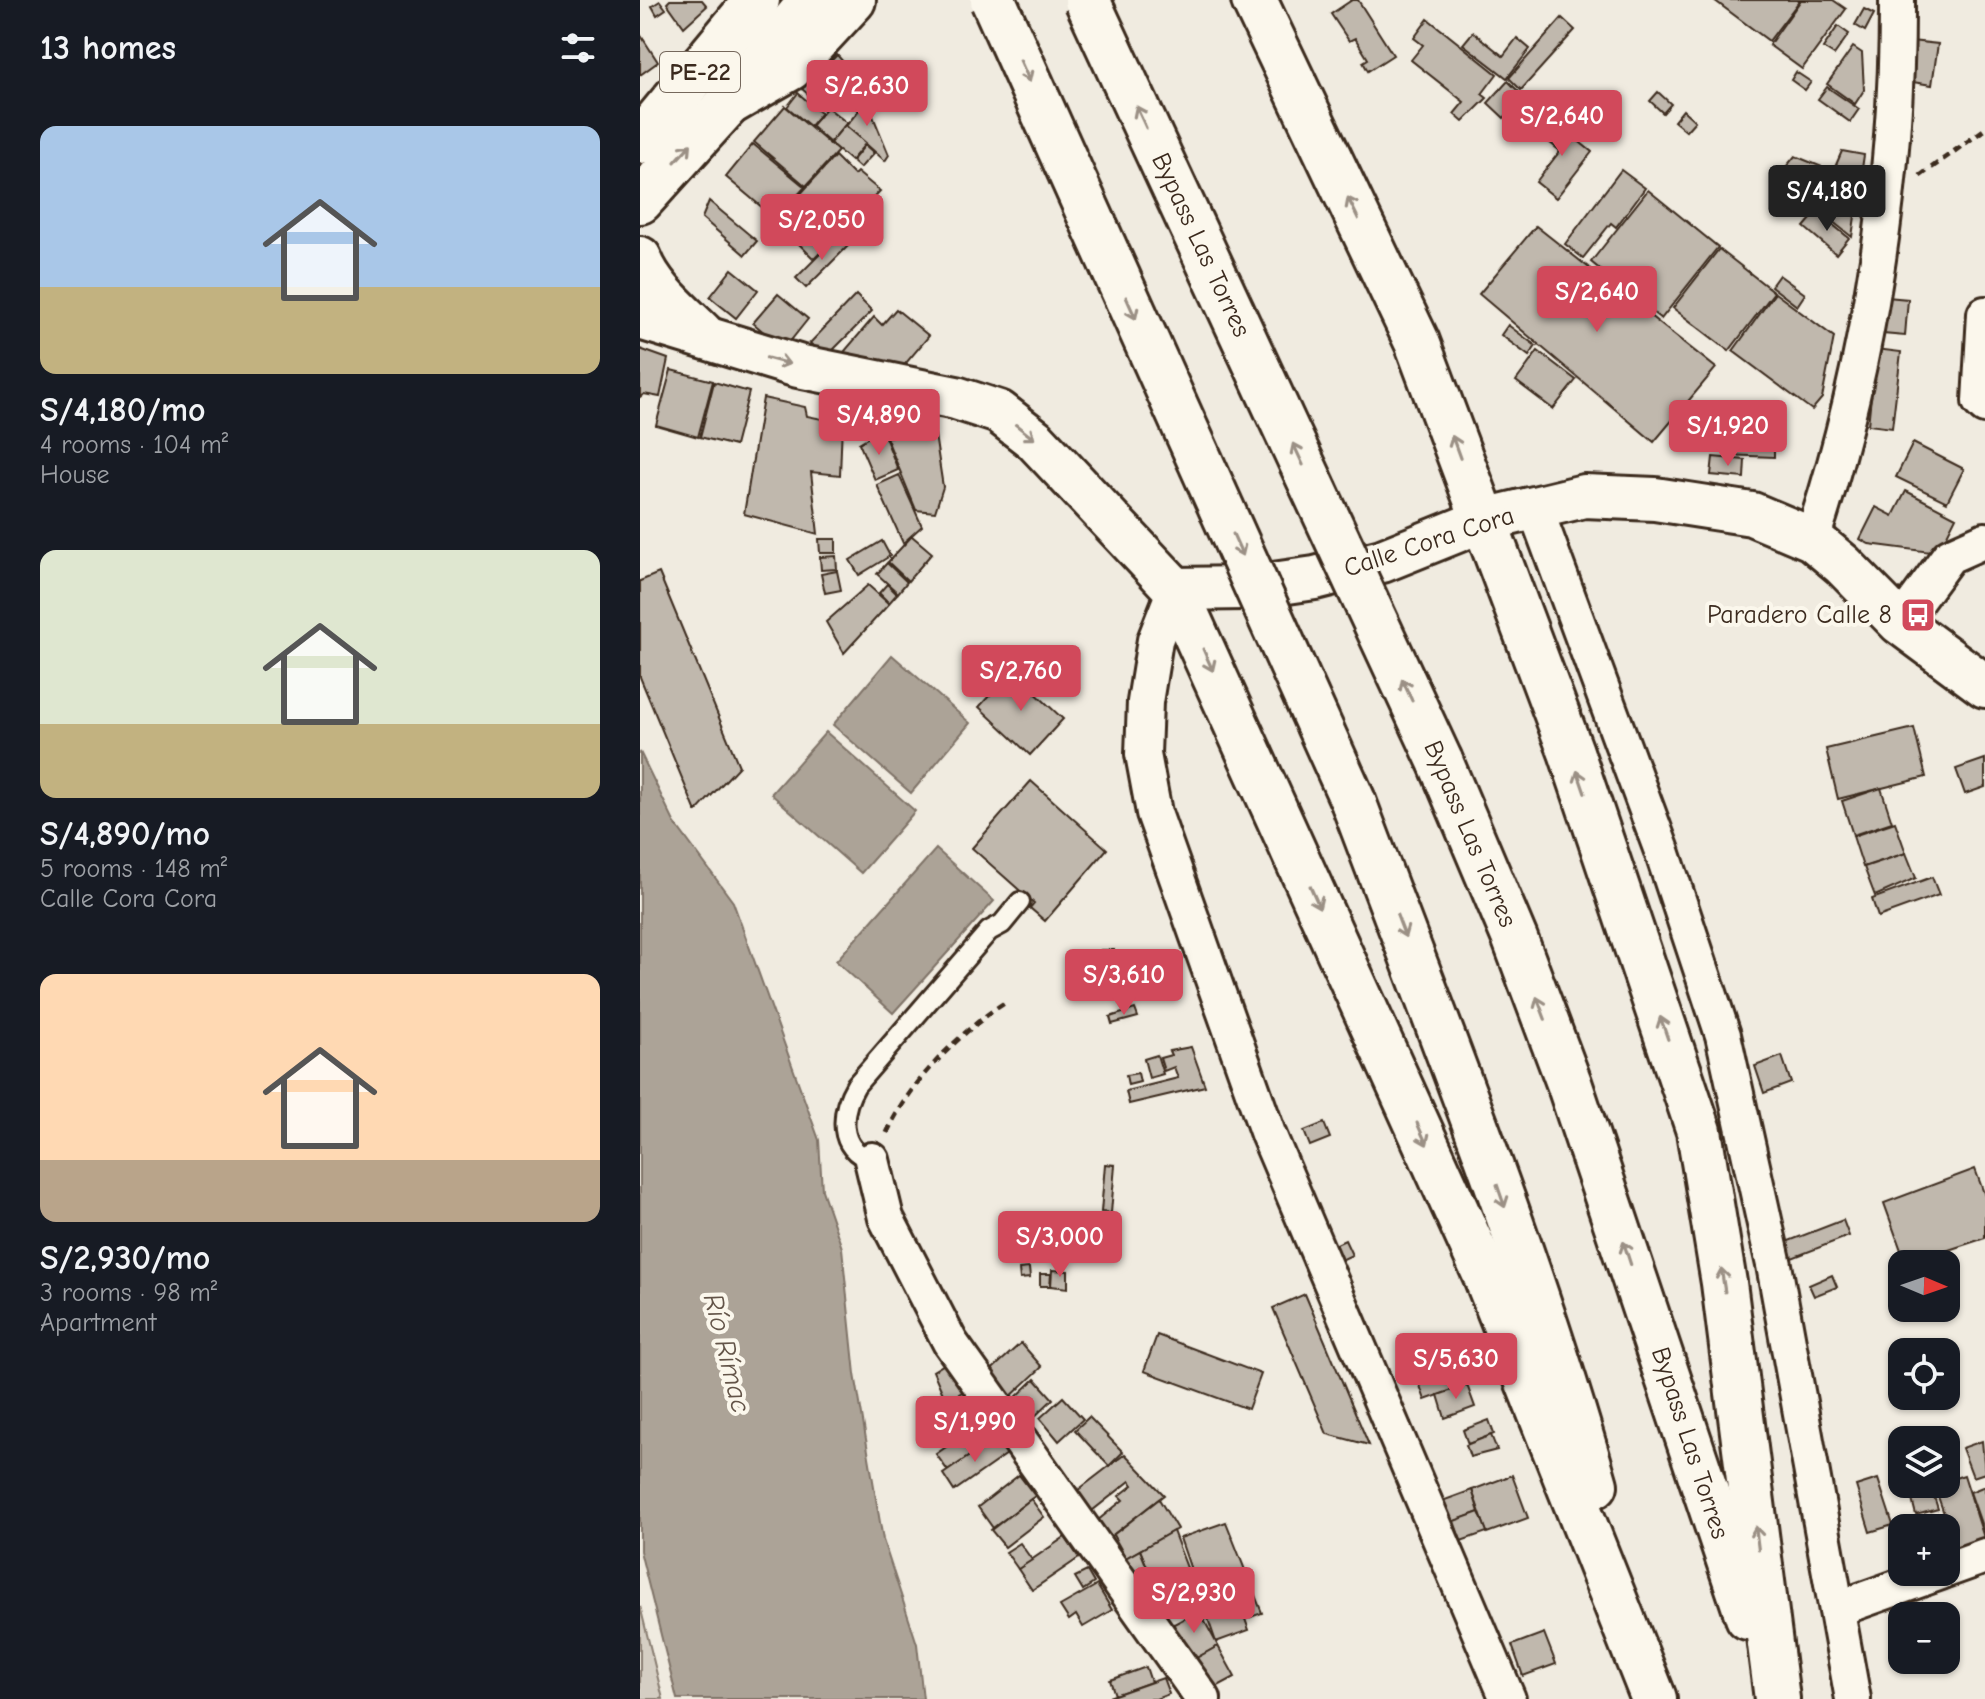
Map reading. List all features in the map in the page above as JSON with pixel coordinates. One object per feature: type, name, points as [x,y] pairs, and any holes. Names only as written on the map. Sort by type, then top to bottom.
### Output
[{"type":"main road","points":[[727,105],[790,68],[853,0]]},
{"type":"main road","points":[[993,0],[1353,801],[1486,1152],[1574,1407],[1655,1699]]},
{"type":"main road","name":"Bypass Las Torres","points":[[1087,0],[1440,761],[1515,939],[1569,1083],[1776,1699]]},
{"type":"main road","points":[[1254,0],[1417,342],[1571,752],[1699,1131],[1724,1283],[1776,1699]]},
{"type":"main road","name":"PE-22","points":[[640,201],[727,105],[785,10]]},
{"type":"main road","name":"PE-22","points":[[640,141],[785,10]]},
{"type":"main road","points":[[1175,589],[1485,1274],[1655,1699]]},
{"type":"street","points":[[1812,539],[1831,484],[1862,344],[1888,178],[1897,0]]},
{"type":"street","points":[[640,258],[644,269],[704,335]]},
{"type":"street","points":[[1985,314],[1980,401],[1985,406]]},
{"type":"street","points":[[640,318],[798,366],[956,398],[999,412],[1035,440],[1175,589],[1155,640],[1145,702],[1143,754],[1154,813],[1268,1134],[1508,1699]]},
{"type":"street","name":"Calle Cora Cora","points":[[1175,589],[1245,588],[1315,578],[1382,561],[1484,520],[1584,496],[1655,499],[1752,514],[1812,539],[1843,565],[1900,623],[1985,686]]},
{"type":"street","points":[[1535,508],[1662,851],[1723,1035],[1774,1265],[1853,1699]]},
{"type":"street","points":[[1900,623],[1949,556],[1985,540]]},
{"type":"street","points":[[872,1160],[886,1218],[950,1342],[1203,1699]]},
{"type":"street","points":[[1960,1565],[1985,1556]]},
{"type":"street","points":[[1837,1609],[1902,1586]]},
{"type":"lane","points":[[872,1160],[857,1156],[846,1140],[846,1103],[851,1094],[989,931],[1002,924],[1020,902]]},
{"type":"path","points":[[1888,178],[1907,181],[1919,177],[1985,129]]},
{"type":"path","points":[[872,1160],[911,1094],[972,1024],[1006,1002]]},
{"type":"shaded area","points":[[640,1606],[663,1699],[640,1699]]},
{"type":"water","points":[[892,655],[970,723],[911,793],[833,725]]},
{"type":"water","points":[[826,732],[915,811],[861,873],[771,794]]},
{"type":"water","name":"Río Rímac","points":[[640,752],[674,822],[733,902],[819,1140],[822,1190],[842,1248],[855,1374],[883,1540],[917,1644],[923,1699],[677,1699],[640,1551]]},
{"type":"water","points":[[936,849],[994,901],[893,1013],[836,961]]},
{"type":"building","points":[[670,0],[702,0],[707,6],[684,27],[667,3]]},
{"type":"building","points":[[1352,0],[1358,0],[1393,55],[1368,71],[1363,62],[1368,59],[1355,38],[1349,41],[1331,14]]},
{"type":"building","points":[[1714,0],[1800,0],[1769,41]]},
{"type":"building","points":[[1801,0],[1833,0],[1846,9],[1802,69],[1769,45]]},
{"type":"building","points":[[660,1],[666,9],[657,15],[652,6]]},
{"type":"building","points":[[1864,9],[1874,14],[1865,31],[1855,25]]},
{"type":"building","points":[[1562,18],[1575,30],[1521,90],[1509,78]]},
{"type":"building","points":[[1428,19],[1497,74],[1482,94],[1487,98],[1463,122],[1454,114],[1464,102],[1411,60],[1423,45],[1414,38]]},
{"type":"building","points":[[1838,26],[1849,34],[1834,55],[1823,48]]},
{"type":"building","points":[[1473,32],[1503,56],[1517,38],[1530,49],[1507,78],[1463,44]]},
{"type":"building","points":[[640,34],[658,62],[640,75]]},
{"type":"building","points":[[1911,41],[1938,44],[1932,85],[1906,81]]},
{"type":"building","points":[[1853,47],[1862,53],[1864,90],[1855,104],[1827,84]]},
{"type":"building","points":[[837,55],[854,74],[846,83],[827,65]]},
{"type":"building","points":[[824,64],[845,83],[824,108],[802,89]]},
{"type":"building","points":[[1796,72],[1811,82],[1805,90],[1791,80]]},
{"type":"building","points":[[850,78],[862,89],[849,105],[837,94]]},
{"type":"building","points":[[1508,81],[1524,97],[1504,118],[1488,103]]},
{"type":"building","points":[[1827,87],[1859,109],[1850,122],[1818,99]]},
{"type":"building","points":[[1658,92],[1671,104],[1663,113],[1650,101]]},
{"type":"building","points":[[798,93],[821,113],[810,126],[787,107]]},
{"type":"building","points":[[860,94],[866,99],[889,155],[885,161],[846,126],[859,110],[850,104]]},
{"type":"building","points":[[1533,104],[1544,113],[1529,133],[1517,124]]},
{"type":"building","points":[[785,106],[838,151],[806,186],[754,142]]},
{"type":"building","points":[[827,107],[847,123],[830,143],[811,126]]},
{"type":"building","points":[[1683,110],[1695,121],[1686,131],[1674,121]]},
{"type":"building","points":[[1550,118],[1592,152],[1556,198],[1536,182],[1560,151],[1538,133]]},
{"type":"building","points":[[845,125],[866,143],[851,161],[830,143]]},
{"type":"building","points":[[753,144],[805,187],[776,219],[726,177]]},
{"type":"building","points":[[865,145],[874,153],[860,168],[852,161]]},
{"type":"building","points":[[1842,151],[1864,155],[1852,237],[1817,209]]},
{"type":"building","points":[[835,156],[854,175],[857,172],[880,191],[814,259],[776,221]]},
{"type":"building","points":[[1795,156],[1832,171],[1815,208],[1776,179]]},
{"type":"building","points":[[1621,170],[1645,188],[1616,227],[1611,223],[1583,258],[1565,244]]},
{"type":"building","points":[[1648,190],[1718,247],[1661,319],[1591,262]]},
{"type":"building","points":[[709,201],[757,241],[745,255],[702,218]]},
{"type":"building","points":[[1817,212],[1849,238],[1836,254],[1804,227]]},
{"type":"building","points":[[1536,226],[1716,368],[1654,442],[1479,294]]},
{"type":"building","points":[[838,236],[848,246],[806,288],[796,278]]},
{"type":"building","points":[[1719,249],[1774,292],[1729,351],[1673,308]]},
{"type":"building","points":[[732,269],[758,290],[736,318],[710,297]]},
{"type":"building","points":[[1779,275],[1805,294],[1797,306],[1771,286]]},
{"type":"building","points":[[1775,293],[1834,337],[1822,398],[1812,410],[1733,351]]},
{"type":"building","points":[[778,294],[808,319],[784,349],[753,323]]},
{"type":"building","points":[[856,295],[872,311],[825,358],[810,343]]},
{"type":"building","points":[[1887,297],[1908,299],[1905,336],[1883,334]]},
{"type":"building","points":[[896,309],[929,336],[901,369],[838,359],[874,317],[882,325]]},
{"type":"building","points":[[1508,325],[1536,346],[1529,356],[1501,335]]},
{"type":"building","points":[[640,349],[668,359],[660,397],[644,394],[640,397]]},
{"type":"building","points":[[1876,349],[1901,352],[1892,428],[1868,425]]},
{"type":"building","points":[[1538,351],[1576,380],[1553,409],[1516,381]]},
{"type":"building","points":[[671,370],[713,381],[698,437],[656,425]]},
{"type":"building","points":[[714,382],[749,392],[735,446],[700,437]]},
{"type":"building","points":[[763,398],[805,407],[807,416],[842,423],[840,475],[811,472],[818,534],[744,514]]},
{"type":"building","points":[[916,433],[935,435],[943,487],[935,512],[916,510],[886,437]]},
{"type":"building","points":[[869,437],[885,437],[898,470],[875,480],[859,443]]},
{"type":"building","points":[[1913,443],[1964,469],[1947,502],[1896,477]]},
{"type":"building","points":[[1728,445],[1774,447],[1774,457],[1727,455]]},
{"type":"building","points":[[1713,457],[1745,460],[1744,478],[1711,475]]},
{"type":"building","points":[[899,475],[922,526],[903,543],[877,485]]},
{"type":"building","points":[[1906,491],[1956,517],[1938,553],[1869,544],[1860,539],[1876,507],[1893,516]]},
{"type":"building","points":[[912,536],[932,553],[908,581],[888,562]]},
{"type":"building","points":[[819,539],[836,539],[836,553],[820,553]]},
{"type":"building","points":[[882,541],[890,556],[859,575],[850,560]]},
{"type":"building","points":[[836,556],[837,569],[821,570],[820,557]]},
{"type":"building","points":[[887,563],[907,582],[898,593],[877,574]]},
{"type":"building","points":[[837,571],[841,590],[825,593],[821,574]]},
{"type":"building","points":[[659,573],[739,766],[696,812],[640,677],[640,581]]},
{"type":"building","points":[[887,584],[897,594],[889,603],[879,593]]},
{"type":"building","points":[[868,585],[889,604],[844,653],[826,622]]},
{"type":"building","points":[[1012,671],[1063,719],[1030,755],[979,707]]},
{"type":"building","points":[[1914,728],[1926,777],[1838,799],[1826,749]]},
{"type":"building","points":[[1985,759],[1985,787],[1965,794],[1956,769]]},
{"type":"building","points":[[1031,781],[1107,849],[1045,921],[1030,908],[1034,903],[972,848]]},
{"type":"building","points":[[1881,788],[1892,822],[1853,835],[1842,801]]},
{"type":"building","points":[[1895,822],[1906,853],[1863,867],[1853,836]]},
{"type":"building","points":[[1906,853],[1916,878],[1875,896],[1864,867]]},
{"type":"building","points":[[1932,877],[1939,895],[1878,917],[1872,899]]},
{"type":"building","points":[[1101,950],[1114,950],[1115,988],[1094,988],[1093,977],[1100,977]]},
{"type":"building","points":[[1171,965],[1176,993],[1119,1002],[1116,973]]},
{"type":"building","points":[[1135,1009],[1138,1017],[1112,1024],[1110,1017]]},
{"type":"building","points":[[1191,1047],[1205,1086],[1129,1104],[1126,1091],[1178,1078],[1174,1067],[1164,1071],[1160,1058],[1171,1055],[1169,1051]]},
{"type":"building","points":[[1157,1055],[1163,1074],[1149,1078],[1144,1059]]},
{"type":"building","points":[[1782,1056],[1791,1083],[1764,1093],[1755,1066]]},
{"type":"building","points":[[1138,1073],[1140,1082],[1128,1085],[1126,1075]]},
{"type":"building","points":[[1324,1123],[1330,1138],[1310,1146],[1304,1131]]},
{"type":"building","points":[[1105,1164],[1115,1165],[1111,1213],[1101,1212]]},
{"type":"building","points":[[1975,1169],[1985,1196],[1985,1238],[1949,1250],[1901,1250],[1884,1203]]},
{"type":"building","points":[[1843,1220],[1849,1236],[1792,1258],[1786,1242]]},
{"type":"building","points":[[1345,1240],[1352,1255],[1337,1262],[1330,1247]]},
{"type":"building","points":[[1029,1268],[1030,1278],[1020,1279],[1019,1269]]},
{"type":"building","points":[[1052,1270],[1068,1271],[1068,1288],[1051,1286]]},
{"type":"building","points":[[1040,1274],[1051,1274],[1050,1286],[1040,1286]]},
{"type":"building","points":[[1832,1275],[1837,1287],[1814,1296],[1809,1285]]},
{"type":"building","points":[[1305,1294],[1369,1445],[1327,1434],[1273,1308]]},
{"type":"building","points":[[1157,1335],[1261,1374],[1248,1409],[1144,1371]]},
{"type":"building","points":[[1021,1343],[1042,1367],[1007,1400],[985,1376]]},
{"type":"building","points":[[1458,1360],[1467,1385],[1425,1400],[1416,1374]]},
{"type":"building","points":[[948,1362],[964,1391],[946,1401],[933,1371]]},
{"type":"building","points":[[1035,1379],[1053,1399],[1031,1420],[1013,1400]]},
{"type":"building","points":[[1467,1385],[1475,1407],[1445,1418],[1438,1395]]},
{"type":"building","points":[[1063,1397],[1083,1419],[1059,1441],[1040,1418]]},
{"type":"building","points":[[1089,1417],[1123,1452],[1109,1466],[1075,1430]]},
{"type":"building","points":[[985,1420],[996,1438],[948,1471],[936,1454]]},
{"type":"building","points":[[1489,1420],[1494,1434],[1468,1444],[1463,1430]]},
{"type":"building","points":[[1491,1435],[1497,1450],[1470,1457],[1466,1445]]},
{"type":"building","points":[[996,1438],[1007,1454],[954,1491],[943,1474]]},
{"type":"building","points":[[1982,1441],[1985,1473],[1973,1477],[1962,1448]]},
{"type":"building","points":[[1125,1454],[1164,1495],[1110,1537],[1097,1521],[1123,1500],[1119,1496],[1133,1485],[1130,1481],[1088,1514],[1073,1494]]},
{"type":"building","points":[[1019,1475],[1035,1496],[993,1528],[978,1507]]},
{"type":"building","points":[[1512,1475],[1528,1518],[1487,1533],[1472,1490]]},
{"type":"building","points":[[1964,1475],[1985,1541],[1960,1550],[1960,1514],[1944,1514],[1939,1498],[1960,1498],[1960,1476]]},
{"type":"building","points":[[1878,1479],[1889,1514],[1888,1527],[1870,1532],[1856,1486]]},
{"type":"building","points":[[1985,1486],[1985,1535],[1970,1492]]},
{"type":"building","points":[[1472,1490],[1479,1512],[1450,1523],[1442,1501]]},
{"type":"building","points":[[1912,1498],[1934,1498],[1938,1509],[1916,1514]]},
{"type":"building","points":[[1031,1499],[1044,1517],[1005,1547],[991,1530]]},
{"type":"building","points":[[1159,1499],[1177,1529],[1126,1558],[1113,1535]]},
{"type":"building","points":[[1479,1512],[1487,1532],[1461,1541],[1454,1521]]},
{"type":"building","points":[[1226,1522],[1262,1613],[1245,1619],[1249,1630],[1216,1642],[1180,1538]]},
{"type":"building","points":[[1173,1531],[1192,1581],[1158,1594],[1140,1550]]},
{"type":"building","points":[[1065,1537],[1079,1558],[1032,1590],[1018,1569]]},
{"type":"building","points":[[1020,1543],[1032,1560],[1018,1569],[1006,1552]]},
{"type":"building","points":[[1140,1550],[1158,1594],[1145,1603],[1122,1560]]},
{"type":"building","points":[[1087,1571],[1094,1583],[1083,1590],[1075,1577]]},
{"type":"building","points":[[1097,1585],[1112,1610],[1083,1627],[1076,1615],[1069,1620],[1060,1606]]},
{"type":"building","points":[[1197,1607],[1218,1646],[1191,1661],[1168,1627],[1193,1614],[1191,1610]]},
{"type":"building","points":[[1544,1633],[1556,1664],[1523,1676],[1512,1645]]},
{"type":"building","points":[[1218,1646],[1235,1677],[1209,1691],[1191,1661]]},
{"type":"building","points":[[1146,1667],[1151,1682],[1115,1695],[1110,1680]]},
{"type":"building","points":[[1163,1678],[1169,1694],[1156,1699],[1103,1699]]},
{"type":"place","name":"Paradero Calle 8","points":[[1918,615]]}]
